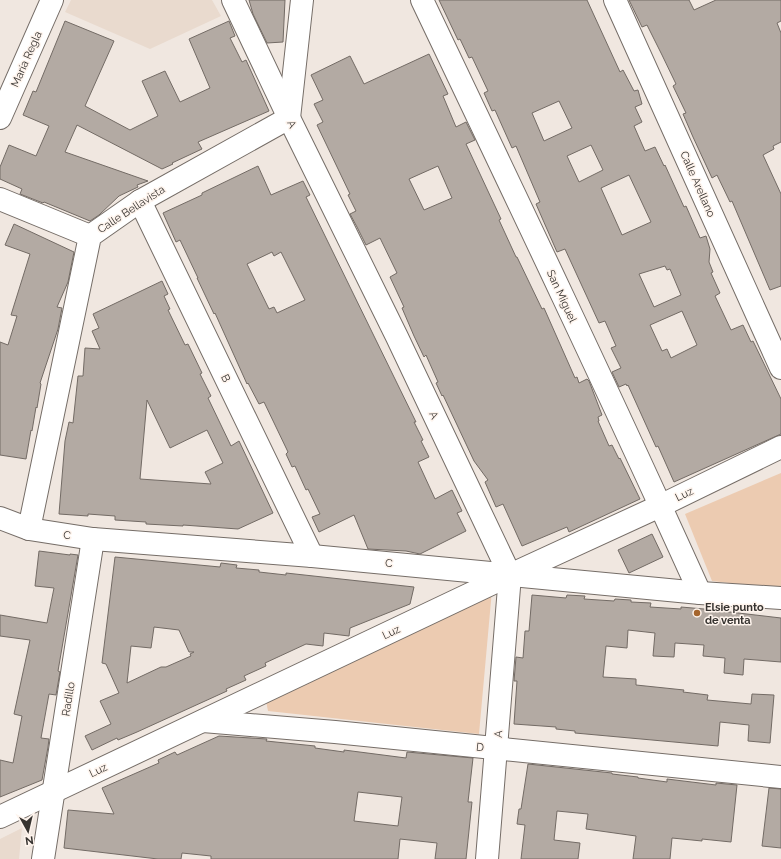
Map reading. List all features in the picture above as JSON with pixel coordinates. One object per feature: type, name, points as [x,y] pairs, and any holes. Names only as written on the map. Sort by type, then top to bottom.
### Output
[{"type":"street","name":"María Regla","points":[[0,118],[52,0]]},
{"type":"street","name":"A","points":[[233,0],[289,118],[394,330],[510,575],[487,859]]},
{"type":"street","points":[[289,118],[302,0]]},
{"type":"street","name":"San Miguel","points":[[422,0],[700,593]]},
{"type":"street","name":"Calle Arellano","points":[[615,0],[781,368]]},
{"type":"street","name":"Calle Bellavista","points":[[29,529],[90,236],[140,201],[289,118]]},
{"type":"street","points":[[0,199],[90,236]]},
{"type":"street","name":"B","points":[[140,201],[312,556]]},
{"type":"street","name":"Luz","points":[[0,817],[510,575],[660,506],[781,447]]},
{"type":"street","name":"C","points":[[0,518],[29,529],[93,539],[312,556],[700,593],[781,598]]},
{"type":"street","name":"Radillo","points":[[42,859],[93,539]]},
{"type":"street","name":"D","points":[[203,721],[335,732],[781,777]]},
{"type":"shaded area","points":[[71,0],[212,0],[221,16],[150,49],[65,12]]},
{"type":"shaded area","points":[[781,473],[781,589],[712,581],[685,514]]},
{"type":"shaded area","points":[[492,590],[479,734],[268,711],[266,701]]},
{"type":"shaded area","points":[[22,828],[19,859],[0,859],[0,839]]},
{"type":"building","points":[[249,0],[285,0],[283,42],[267,43],[253,14]]},
{"type":"building","points":[[439,0],[587,0],[620,72],[623,70],[634,91],[638,90],[642,104],[635,107],[642,122],[634,126],[645,151],[655,147],[684,207],[686,206],[700,238],[706,236],[710,249],[709,262],[713,272],[711,273],[720,293],[715,296],[731,330],[743,325],[751,342],[753,341],[781,399],[781,434],[674,482],[658,446],[656,447],[628,385],[627,386],[626,384],[619,387],[612,372],[621,368],[611,348],[616,346],[605,321],[599,323],[565,249],[557,252],[536,204],[540,202],[516,146],[512,148],[495,110],[492,111],[484,93],[488,91],[472,57],[469,58],[460,39],[458,40]],"holes":[[[559,101],[572,128],[544,141],[532,113]],[[591,145],[603,170],[579,182],[567,156]],[[629,175],[651,222],[622,235],[601,188]],[[665,266],[667,270],[670,269],[681,295],[654,307],[639,274]],[[682,311],[697,345],[671,358],[667,349],[662,351],[650,325]]]},
{"type":"building","points":[[629,0],[689,0],[694,10],[716,0],[781,0],[781,21],[777,23],[781,33],[781,142],[773,146],[774,149],[763,155],[781,194],[781,286],[770,290],[732,201],[730,202],[717,175],[712,178],[693,137],[683,114],[686,113],[673,86],[676,84],[662,55],[647,25],[642,27]]},
{"type":"building","points":[[65,21],[114,41],[85,106],[130,130],[158,116],[142,81],[165,71],[180,102],[210,88],[189,39],[229,21],[235,36],[230,38],[242,62],[246,60],[269,111],[198,142],[202,149],[162,169],[77,125],[65,152],[148,181],[137,185],[138,187],[119,196],[99,215],[90,221],[20,194],[22,189],[0,179],[0,167],[9,145],[36,156],[49,126],[23,115],[33,91],[36,92]]},
{"type":"building","points":[[429,54],[448,94],[443,96],[456,127],[466,122],[475,140],[466,144],[501,219],[499,220],[516,257],[542,309],[544,308],[575,378],[577,377],[579,383],[587,379],[589,381],[602,415],[598,417],[598,421],[609,446],[612,445],[619,459],[620,458],[640,499],[569,532],[567,527],[522,546],[503,504],[496,507],[485,482],[488,480],[474,461],[436,383],[438,382],[426,355],[424,357],[402,308],[404,307],[390,277],[397,273],[380,238],[366,245],[350,214],[356,211],[348,195],[350,194],[317,125],[323,122],[314,104],[323,100],[311,75],[350,56],[364,84]],"holes":[[[438,166],[452,198],[424,210],[409,179]]]},
{"type":"building","points":[[258,166],[271,195],[303,181],[310,195],[306,197],[416,422],[414,422],[429,457],[418,462],[435,499],[452,490],[462,511],[457,513],[466,531],[420,554],[406,551],[368,549],[354,515],[319,532],[312,517],[320,514],[308,489],[306,490],[295,466],[292,467],[286,454],[288,452],[264,402],[259,404],[248,383],[247,384],[180,240],[176,242],[163,213],[202,195],[202,193]],"holes":[[[272,252],[274,256],[281,252],[305,300],[277,313],[274,307],[269,309],[247,264]]]},
{"type":"building","points":[[14,224],[74,252],[68,282],[57,307],[62,308],[58,329],[40,383],[37,408],[36,407],[26,459],[0,455],[0,342],[8,345],[17,316],[11,315],[30,254],[5,245]]},
{"type":"building","points":[[162,281],[168,294],[164,296],[170,309],[168,310],[185,345],[188,344],[202,373],[200,374],[211,396],[208,398],[231,446],[239,441],[273,513],[238,529],[146,524],[146,522],[115,520],[115,516],[59,514],[65,441],[69,422],[73,423],[78,376],[83,376],[85,348],[100,349],[92,331],[99,328],[93,314]],"holes":[[[147,400],[170,448],[207,430],[223,463],[205,472],[211,484],[140,479]]]},
{"type":"building","points":[[652,534],[663,557],[629,573],[618,550]]},
{"type":"building","points":[[39,551],[78,555],[58,671],[60,672],[56,695],[49,694],[41,738],[49,739],[42,780],[0,797],[0,760],[13,763],[22,716],[14,714],[30,640],[0,636],[0,615],[47,623],[54,588],[35,586]]},
{"type":"building","points":[[115,557],[220,567],[221,563],[237,565],[236,568],[259,570],[259,572],[286,575],[286,573],[414,587],[410,604],[350,628],[349,636],[324,633],[323,646],[306,644],[265,663],[266,666],[244,676],[246,680],[226,689],[227,691],[137,732],[118,740],[117,738],[92,750],[85,736],[111,724],[100,701],[119,693],[106,664],[102,663]],"holes":[[[154,627],[179,630],[189,652],[194,652],[190,654],[191,656],[166,667],[161,667],[127,683],[131,646],[151,648]]]},
{"type":"building","points":[[532,595],[566,598],[567,595],[585,596],[584,599],[614,601],[615,599],[631,600],[631,602],[651,603],[650,607],[681,609],[681,607],[781,618],[781,662],[744,659],[743,675],[724,673],[725,658],[703,656],[704,645],[675,643],[674,657],[653,656],[655,633],[628,630],[627,648],[606,646],[603,677],[636,679],[636,685],[684,690],[683,692],[708,695],[707,700],[751,704],[752,694],[774,695],[770,743],[748,741],[749,725],[720,722],[718,746],[575,733],[575,731],[556,729],[556,727],[514,724],[517,681],[514,681],[516,657],[523,658],[525,631],[529,631]]},
{"type":"building","points":[[219,736],[267,739],[266,741],[315,746],[315,748],[344,752],[344,750],[406,758],[407,752],[473,758],[468,802],[472,802],[466,859],[435,859],[437,843],[400,839],[398,859],[211,859],[211,856],[182,853],[181,859],[158,859],[64,848],[68,810],[114,814],[102,788],[159,763],[158,760],[175,752],[177,755]],"holes":[[[358,792],[402,797],[398,826],[354,821]]]},
{"type":"building","points":[[528,764],[612,773],[667,782],[667,779],[716,785],[716,783],[737,785],[731,842],[672,838],[670,859],[633,859],[636,836],[586,829],[588,814],[557,811],[554,840],[580,843],[578,859],[521,859],[525,825],[517,824],[519,809],[521,809]]},
{"type":"building","points":[[769,788],[781,789],[781,848],[762,846]]},
{"type":"place","name":"Elsie punto de venta","points":[[697,613]]}]
